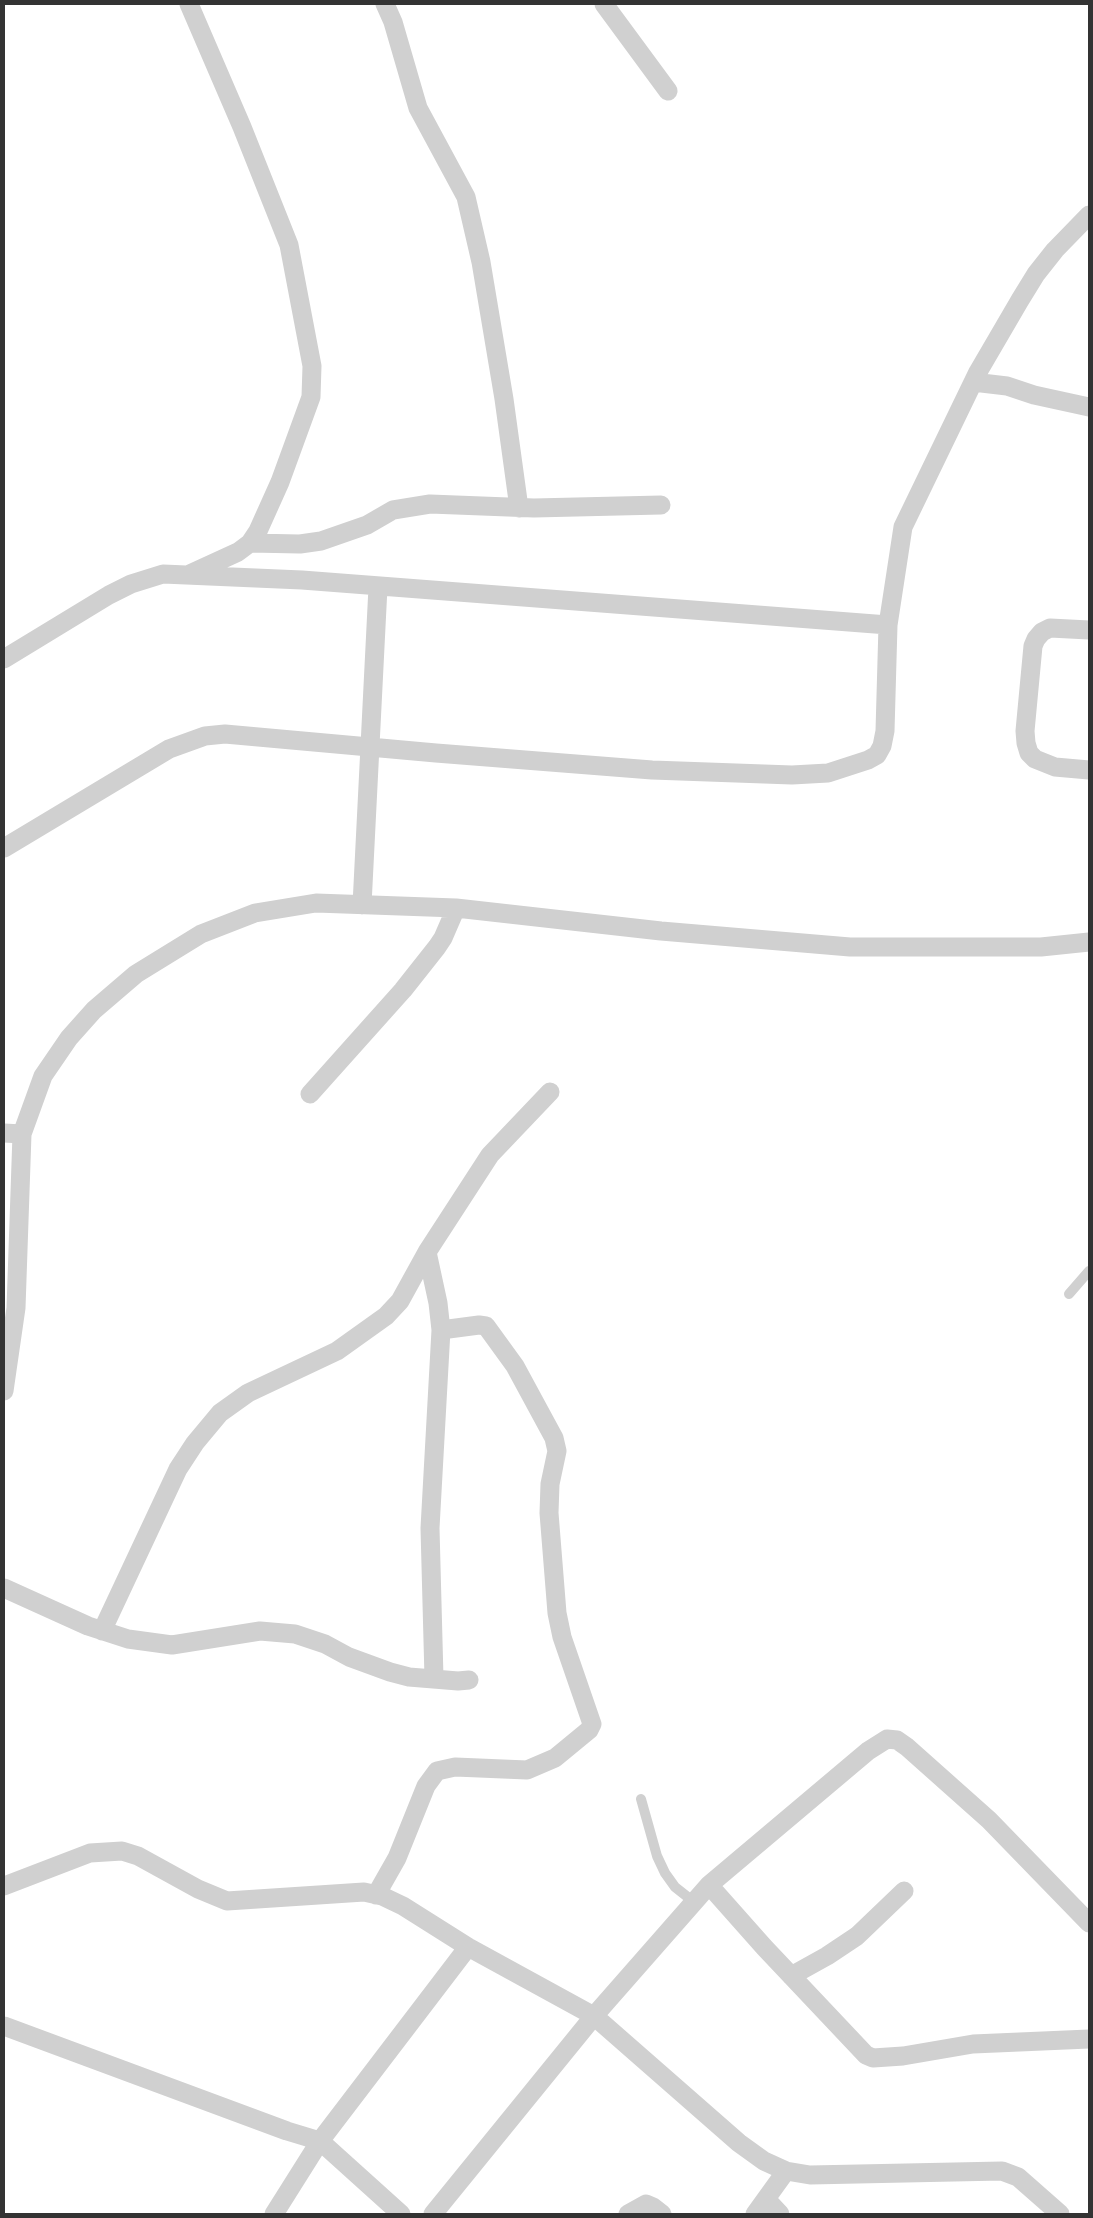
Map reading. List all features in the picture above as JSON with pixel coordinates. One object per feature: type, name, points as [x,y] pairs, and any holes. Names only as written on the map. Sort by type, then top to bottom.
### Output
[{"type":"street","points":[[189,4],[242,127],[289,245],[312,366],[311,397],[280,482],[258,531],[250,543],[238,552],[190,574]]},
{"type":"street","points":[[385,4],[393,22],[418,108],[466,197],[481,262],[504,399],[519,508]]},
{"type":"street","points":[[604,4],[668,91]]},
{"type":"street","points":[[4,848],[169,749],[190,740],[224,734],[369,746],[436,754],[661,770],[809,776],[844,769],[877,755],[882,746],[885,731],[888,625],[903,527],[973,382],[1036,274],[1055,250],[1089,214]]},
{"type":"street","points":[[973,382],[1007,386],[1034,395],[1089,407]]},
{"type":"street","points":[[250,543],[300,544],[321,541],[367,525],[394,510],[430,504],[519,508],[608,508],[661,505]]},
{"type":"street","points":[[4,659],[131,584],[163,574],[302,580],[888,625]]},
{"type":"street","points":[[362,905],[378,587]]},
{"type":"street","points":[[1089,630],[1050,628],[1042,632],[1036,639],[1033,646],[1025,731],[1029,752],[1035,759],[1055,767],[1089,770]]},
{"type":"street","points":[[4,1391],[16,1308],[13,1134],[43,1076],[69,1038],[94,1010],[136,974],[201,934],[255,913],[316,903],[456,908],[661,931],[850,947],[1041,947],[1089,942]]},
{"type":"street","points":[[310,1094],[403,990],[437,947],[456,908]]},
{"type":"street","points":[[102,1631],[178,1469],[195,1443],[220,1413],[248,1393],[337,1351],[386,1316],[400,1301],[427,1252],[490,1155],[550,1092]]},
{"type":"street","points":[[427,1252],[438,1303],[441,1330],[430,1528],[434,1678]]},
{"type":"street","points":[[376,1895],[397,1858],[426,1786],[437,1772],[444,1768],[455,1767],[527,1770],[555,1758],[589,1730],[592,1724],[562,1637],[557,1613],[549,1513],[550,1484],[557,1451],[554,1438],[515,1366],[486,1326],[479,1325],[441,1330]]},
{"type":"street","points":[[4,1588],[102,1631],[128,1640],[172,1645],[260,1631],[295,1634],[325,1644],[374,1668],[409,1677],[458,1681],[469,1680]]},
{"type":"street","points":[[433,2214],[594,2016],[709,1885],[868,1751],[886,1739],[898,1740],[907,1747],[988,1820],[1089,1923]]},
{"type":"street","points":[[4,1886],[90,1853],[122,1851],[138,1856],[198,1889],[227,1901],[364,1892],[376,1895],[403,1906],[468,1947],[594,2016],[739,2143],[764,2162],[786,2171],[810,2175],[1002,2170],[1018,2177],[1060,2214]]},
{"type":"street","points":[[709,1885],[791,1976],[866,2055],[873,2058],[903,2056],[973,2044],[1089,2040]]},
{"type":"street","points":[[791,1976],[827,1956],[856,1936],[904,1891]]},
{"type":"street","points":[[274,2214],[320,2141],[468,1947]]},
{"type":"street","points":[[4,2026],[287,2131],[320,2141],[401,2214]]},
{"type":"street","points":[[755,2214],[786,2171]]},
{"type":"street","points":[[766,2199],[780,2214]]},
{"type":"street","points":[[628,2214],[646,2204],[662,2214]]},
{"type":"lane","points":[[1069,1294],[1089,1271]]},
{"type":"lane","points":[[641,1799],[657,1856],[664,1873],[675,1887],[694,1902]]}]
